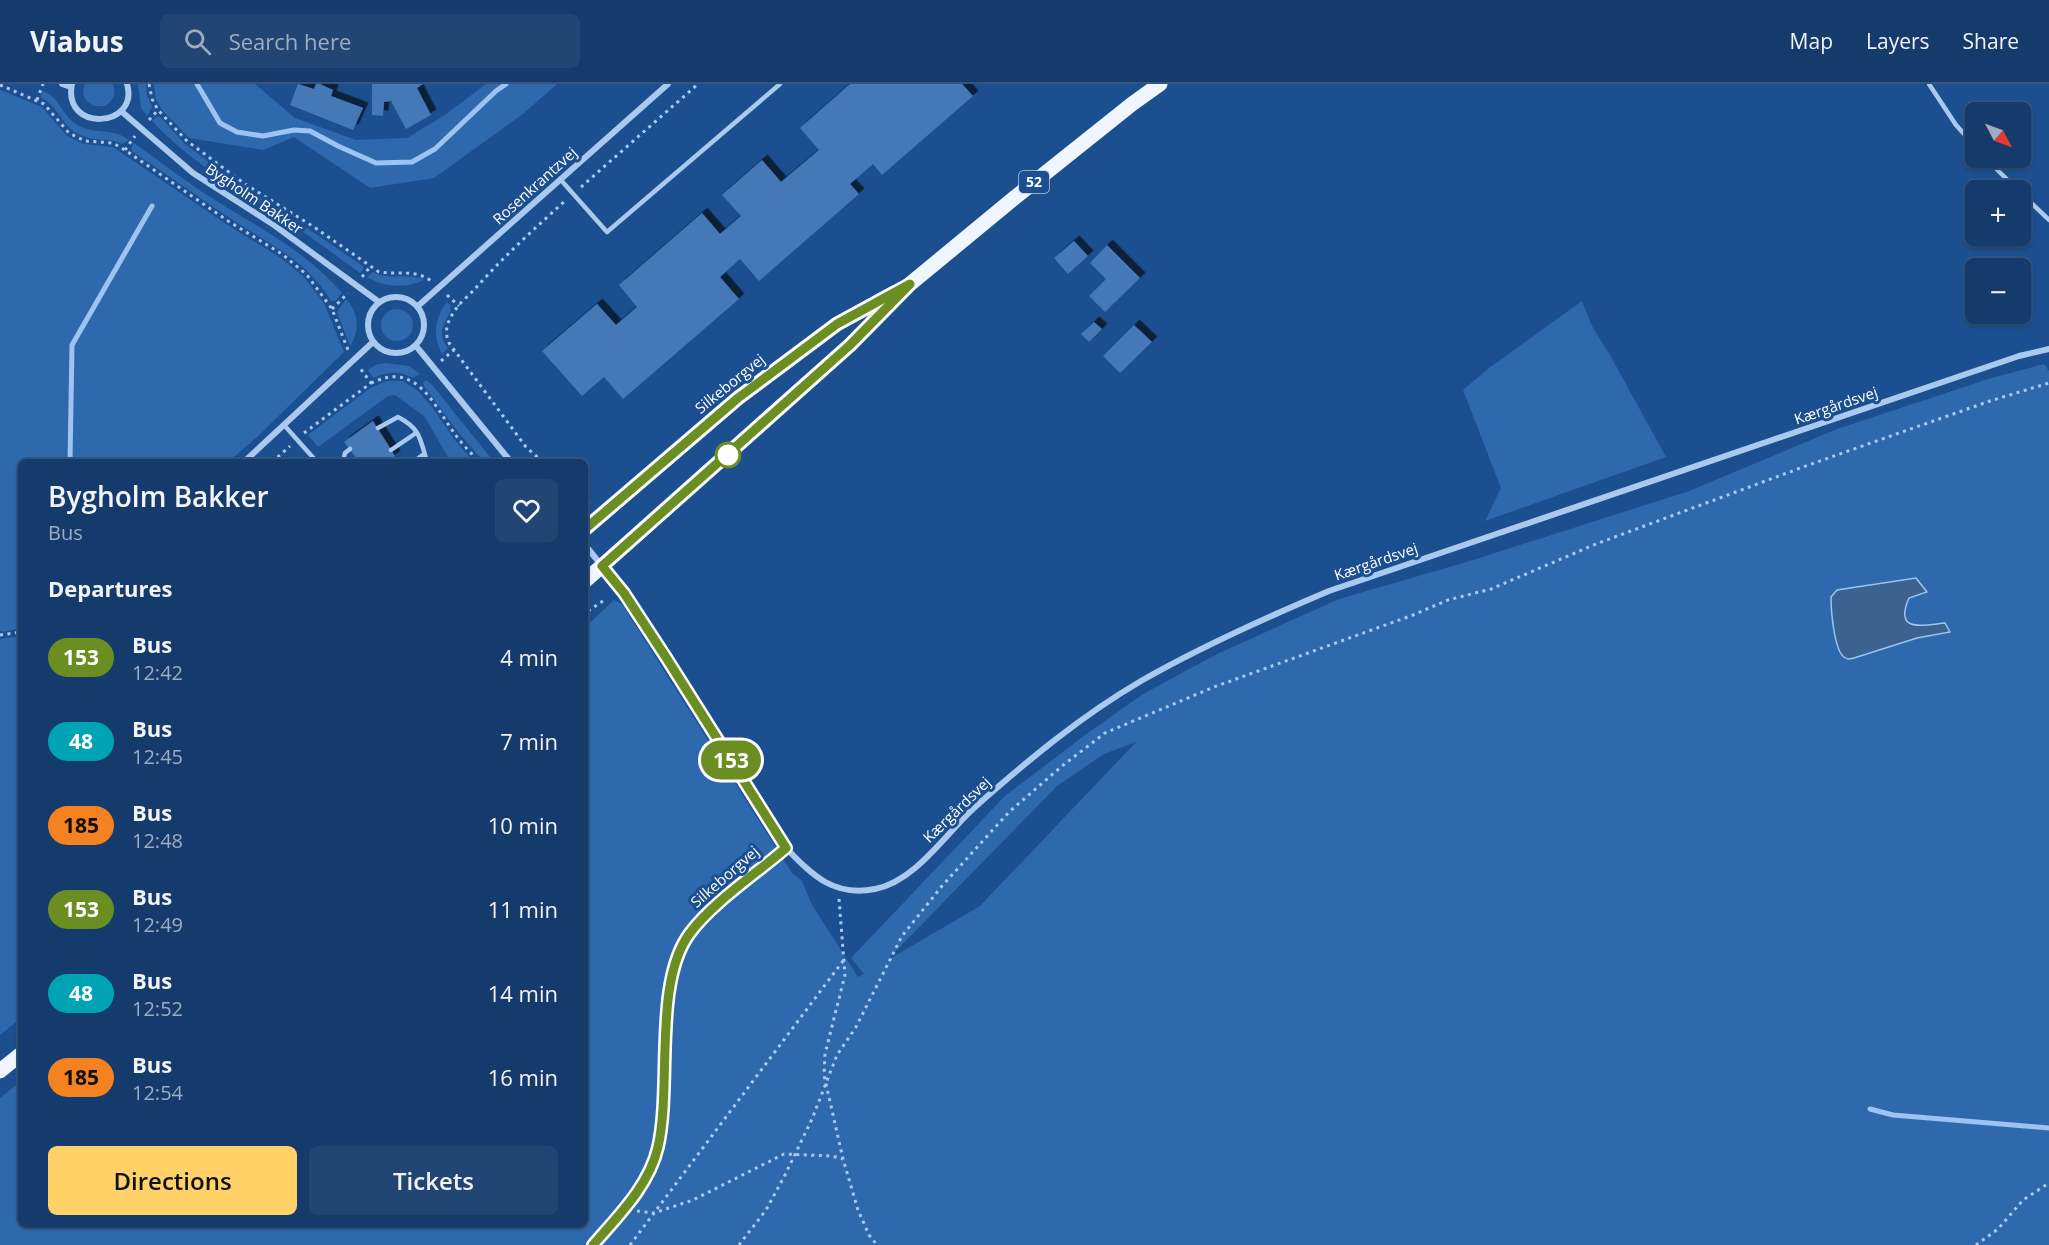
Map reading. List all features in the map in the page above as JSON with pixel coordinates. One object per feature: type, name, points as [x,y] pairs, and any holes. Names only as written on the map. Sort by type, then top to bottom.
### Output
[{"type":"main road","name":"Silkeborgvej","points":[[588,578],[850,345],[910,284],[1022,192],[1160,84]]},
{"type":"main road","name":"Silkeborgvej","points":[[588,526],[738,398],[837,324],[910,284]]},
{"type":"main road","points":[[0,1071],[18,1056]]},
{"type":"street","points":[[62,84],[72,86],[72,99],[78,110],[87,117],[99,120],[111,118],[121,111],[127,101],[129,89],[127,84]]},
{"type":"street","name":"Rosenkrantzvej","points":[[418,306],[668,84]]},
{"type":"street","name":"Bygholm Bakker","points":[[121,111],[193,173],[274,225],[379,302]]},
{"type":"street","points":[[399,296],[418,306],[425,327],[416,346],[406,352],[394,354],[382,350],[373,342],[368,332],[367,321],[371,310],[379,302],[388,297],[399,296]]},
{"type":"street","points":[[247,459],[373,342]]},
{"type":"street","points":[[416,346],[509,459]]},
{"type":"street","name":"Kærgårdsvej","points":[[786,848],[802,865],[827,885],[851,892],[877,889],[899,879],[921,863],[968,814],[1022,765],[1081,721],[1140,682],[1204,646],[1258,621],[1329,591],[1997,364],[2049,349]]},
{"type":"street","points":[[588,549],[624,593],[786,848]]},
{"type":"lane","points":[[561,179],[607,232],[780,84]]},
{"type":"lane","points":[[1929,84],[1965,135]]},
{"type":"lane","points":[[1995,168],[2008,180]]},
{"type":"lane","points":[[2031,203],[2049,220]]},
{"type":"lane","points":[[378,428],[398,417],[411,424],[422,443],[426,459]]},
{"type":"lane","points":[[284,425],[314,459]]},
{"type":"lane","points":[[391,450],[416,433]]},
{"type":"lane","points":[[344,459],[345,453],[350,449]]},
{"type":"lane","points":[[417,459],[424,454]]},
{"type":"lane","name":"Silkeborgvej","points":[[593,1245],[626,1207],[647,1176],[658,1148],[663,1116],[668,1014],[673,967],[689,933],[718,904],[786,848]]},
{"type":"path","points":[[37,100],[43,84]]},
{"type":"path","points":[[149,84],[152,99],[158,110],[187,141],[245,184],[314,227],[379,272],[392,274],[409,272],[425,276],[459,306]]},
{"type":"path","points":[[540,459],[526,447],[449,343],[446,338],[446,327],[459,306],[524,238],[698,84]]},
{"type":"path","points":[[0,85],[37,100],[50,109],[69,133],[85,141],[113,143],[125,150],[228,221],[282,254],[307,275],[332,309],[344,344],[370,383]]},
{"type":"path","points":[[275,459],[321,419],[370,383],[387,376],[405,378],[417,383],[435,404],[456,436],[476,459]]},
{"type":"path","points":[[739,1245],[766,1210],[812,1119],[837,1055],[856,1027],[902,936],[942,886],[1009,812],[1062,766],[1105,733],[1214,687],[1413,615],[1448,600],[1491,589],[1596,544],[1792,471],[1990,401],[2049,383]]},
{"type":"path","points":[[588,611],[606,599]]},
{"type":"path","points":[[0,635],[18,632]]},
{"type":"path","points":[[839,888],[844,975],[825,1054],[826,1082],[843,1159],[858,1210],[869,1235],[877,1245]]},
{"type":"path","points":[[630,1245],[844,959]]},
{"type":"path","points":[[626,1207],[654,1213],[693,1200],[784,1154],[832,1156],[843,1159]]},
{"type":"path","points":[[1976,1245],[1998,1230],[2024,1200],[2049,1183]]},
{"type":"shaded area","points":[[85,84],[113,84],[115,91],[110,102],[105,106],[94,106],[88,102],[83,91]]},
{"type":"shaded area","points":[[138,84],[146,84],[147,95],[152,107],[147,116],[141,108]]},
{"type":"shaded area","points":[[154,84],[255,84],[295,118],[356,140],[407,138],[445,115],[486,84],[557,84],[523,114],[434,178],[370,188],[294,137],[263,150],[189,138],[163,111],[156,100]]},
{"type":"shaded area","points":[[0,90],[42,107],[67,136],[84,144],[113,147],[226,224],[281,258],[304,277],[324,303],[344,352],[231,459],[18,459],[18,629],[0,631]]},
{"type":"shaded area","points":[[43,91],[82,128],[115,133],[129,140],[122,144],[79,134],[66,124],[51,105],[41,97]]},
{"type":"shaded area","points":[[160,117],[185,144],[243,188],[273,205],[363,266],[363,270],[360,273],[195,160],[152,121]]},
{"type":"shaded area","points":[[134,143],[198,189],[274,236],[310,262],[342,293],[335,301],[331,301],[310,274],[298,263],[132,151]]},
{"type":"shaded area","points":[[373,272],[379,275],[424,280],[403,286],[388,285],[367,277]]},
{"type":"shaded area","points":[[346,299],[354,310],[357,322],[350,346],[337,312]]},
{"type":"shaded area","points":[[1582,301],[1592,326],[1666,457],[1485,521],[1501,488],[1463,390],[1489,368]]},
{"type":"shaded area","points":[[447,302],[451,306],[442,335],[448,348],[442,354],[437,341],[436,327]]},
{"type":"shaded area","points":[[397,309],[409,313],[413,325],[409,337],[397,341],[385,337],[381,325],[385,313]]},
{"type":"shaded area","points":[[386,363],[409,366],[420,374],[413,378],[393,373],[373,378],[368,370],[375,365]]},
{"type":"shaded area","points":[[2044,364],[2049,371],[2049,1245],[0,1245],[0,1098],[18,1083],[18,1227],[588,1227],[588,620],[591,622],[614,600],[622,604],[792,873],[802,881],[811,903],[858,977],[864,974],[851,958],[1005,796],[1143,694],[1217,654],[1339,599],[1470,561],[1689,491],[1837,429],[1991,378]],"holes":[[[1136,742],[980,906],[886,961],[1057,786],[1104,754]]]},
{"type":"shaded area","points":[[426,380],[433,386],[492,459],[481,459],[458,432],[423,383]]},
{"type":"shaded area","points":[[387,381],[403,381],[418,391],[471,459],[449,459],[424,416],[395,395],[388,396],[318,447],[308,435],[370,388]]},
{"type":"shaded area","points":[[1916,578],[1927,592],[1909,598],[1905,609],[1908,622],[1914,625],[1945,623],[1950,632],[1917,638],[1851,659],[1844,657],[1835,638],[1832,620],[1831,597],[1837,590]]},
{"type":"shaded area","points":[[18,636],[18,1020],[0,1035],[0,639]]},
{"type":"building","points":[[298,84],[314,89],[316,84],[320,84],[333,90],[331,96],[363,108],[353,130],[290,105]]},
{"type":"building","points":[[372,84],[423,84],[417,88],[431,115],[406,129],[391,101],[384,102],[383,116],[372,115]]},
{"type":"building","points":[[850,84],[962,84],[973,96],[882,175],[873,164],[850,184],[859,194],[759,281],[740,259],[720,277],[739,299],[623,399],[604,377],[582,396],[542,351],[597,304],[616,325],[637,307],[619,285],[702,213],[720,234],[741,216],[722,195],[762,160],[781,182],[819,150],[800,128]]},
{"type":"building","points":[[1074,241],[1088,256],[1068,274],[1054,258]]},
{"type":"building","points":[[1107,245],[1140,278],[1105,312],[1089,296],[1106,279],[1090,263]]},
{"type":"building","points":[[1094,322],[1102,329],[1089,342],[1081,334]]},
{"type":"building","points":[[1134,325],[1152,342],[1120,373],[1103,356]]},
{"type":"building","points":[[373,421],[395,456],[391,459],[362,459],[361,457],[357,459],[344,442]]},
{"type":"waterway","points":[[197,84],[220,123],[237,132],[263,136],[294,130],[310,131],[376,163],[412,162],[435,149],[506,84]]},
{"type":"waterway","points":[[70,459],[72,345],[152,206]]},
{"type":"waterway","points":[[1870,1109],[1893,1115],[2049,1128]]},
{"type":"bus line","name":"153","points":[[588,526],[738,398],[837,324],[910,284],[850,345],[602,566],[624,593],[786,848],[718,904],[689,933],[673,967],[668,1014],[663,1116],[658,1148],[647,1176],[626,1207],[593,1245]]}]
